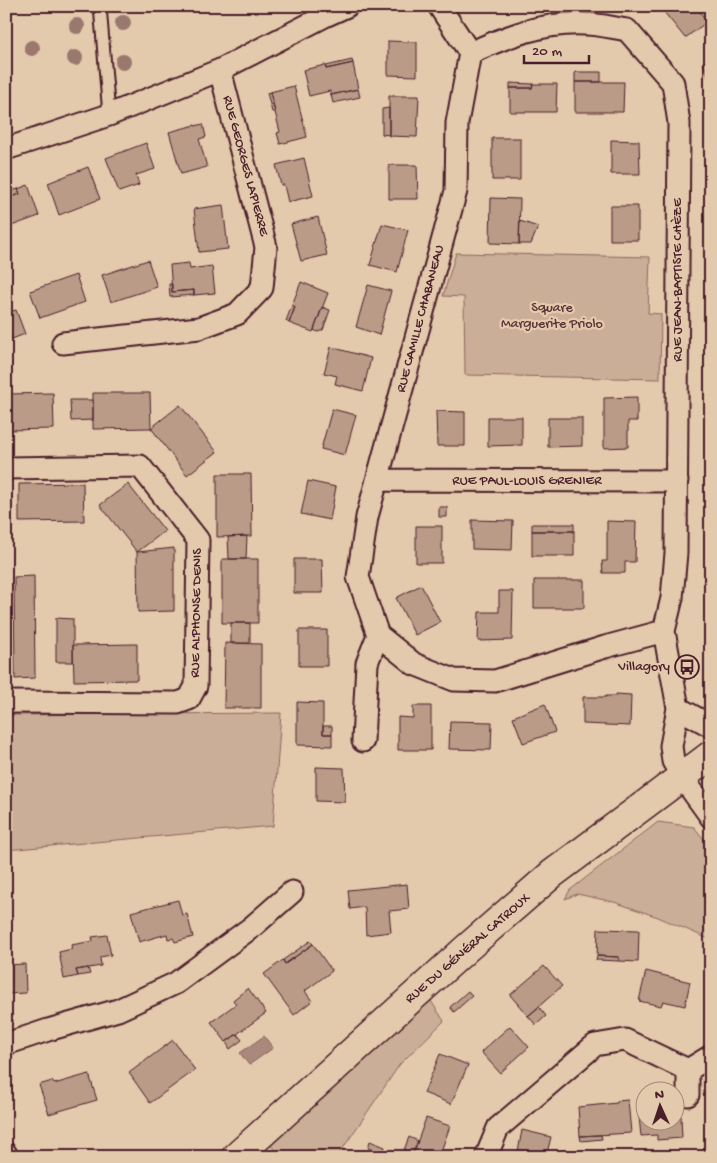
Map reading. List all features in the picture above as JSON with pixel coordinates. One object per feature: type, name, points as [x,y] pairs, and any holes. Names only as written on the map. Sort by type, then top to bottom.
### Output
[{"type":"street","points":[[6,149],[109,114],[220,70],[330,11],[347,6]]},
{"type":"street","points":[[439,6],[470,53]]},
{"type":"street","name":"RUE JEAN-BAPTISTE CHÈZE","points":[[470,53],[501,39],[535,28],[584,24],[618,28],[627,30],[673,83],[679,123],[676,553],[672,598],[664,631],[678,708],[671,746],[673,762],[711,817]]},
{"type":"street","name":"RUE CAMILLE CHABANEAU","points":[[378,635],[358,577],[367,517],[456,191],[457,123],[470,53]]},
{"type":"street","name":"RUE GEORGES LAPIERRE","points":[[63,343],[199,328],[237,314],[262,288],[266,247],[220,70]]},
{"type":"street","name":"RUE ALPHONSE DENIS","points":[[6,468],[140,466],[198,540],[196,686],[190,699],[178,703],[6,702]]},
{"type":"street","name":"RUE PAUL-LOUIS GRENIER","points":[[377,480],[676,481]]},
{"type":"street","points":[[363,741],[367,663],[378,635],[414,664],[454,680],[495,680],[664,631]]},
{"type":"street","points":[[678,708],[711,726]]},
{"type":"street","name":"RUE DU GÉNÉRAL CATROUX","points":[[236,1157],[467,948],[552,874],[711,755]]},
{"type":"street","points":[[6,1044],[118,1010],[176,983],[252,927],[292,892]]},
{"type":"street","points":[[486,1157],[498,1128],[595,1045],[625,1040],[688,1070]]},
{"type":"street","points":[[688,1070],[711,1056]]},
{"type":"street","points":[[688,1070],[688,1095]]},
{"type":"lane","points":[[100,6],[109,114]]},
{"type":"green space","name":"Square Marguerite Priolo","points":[[456,253],[650,257],[648,313],[661,314],[660,379],[465,375],[464,297],[443,296]]},
{"type":"green space","points":[[281,713],[273,826],[6,850],[6,715]]},
{"type":"green space","points":[[658,822],[694,827],[711,848],[711,940],[658,917],[614,902],[577,894],[565,899],[570,890]]},
{"type":"green space","points":[[431,1001],[444,1021],[400,1064],[337,1157],[284,1157],[259,1136]]},
{"type":"shaded area","points":[[264,1036],[273,1048],[249,1065],[240,1053]]},
{"type":"building","points":[[671,6],[696,6],[707,22],[685,38],[664,12]]},
{"type":"building","points":[[388,41],[417,42],[417,76],[388,75]]},
{"type":"building","points":[[711,59],[711,87],[703,62]]},
{"type":"building","points":[[352,60],[353,63],[326,69],[326,66]]},
{"type":"building","points":[[353,63],[358,89],[331,95],[330,91],[309,96],[303,70],[325,65],[326,69]]},
{"type":"building","points":[[575,72],[601,72],[601,82],[575,82]]},
{"type":"building","points":[[575,82],[624,82],[623,112],[575,112]]},
{"type":"building","points":[[510,83],[533,84],[532,88],[510,88]]},
{"type":"building","points":[[533,84],[557,84],[556,112],[510,112],[510,88],[532,88]]},
{"type":"building","points":[[294,86],[307,137],[280,144],[277,133],[280,132],[270,92]]},
{"type":"building","points":[[358,89],[360,97],[333,103],[331,95]]},
{"type":"building","points":[[270,92],[275,112],[272,112],[267,93]]},
{"type":"building","points":[[389,96],[419,96],[417,137],[389,136]]},
{"type":"building","points":[[389,108],[389,135],[382,134],[382,109]]},
{"type":"building","points":[[203,124],[206,137],[199,139],[207,167],[181,174],[169,132]]},
{"type":"building","points":[[492,138],[520,138],[520,180],[492,180]]},
{"type":"building","points":[[611,140],[639,141],[640,174],[611,174]]},
{"type":"building","points":[[146,143],[155,169],[136,175],[139,185],[119,192],[106,158]]},
{"type":"building","points":[[304,158],[313,196],[288,202],[276,165]]},
{"type":"building","points":[[389,165],[417,165],[418,199],[389,199]]},
{"type":"building","points":[[88,167],[100,199],[59,215],[48,183]]},
{"type":"building","points":[[28,185],[39,216],[6,228],[6,199],[20,194],[18,189]]},
{"type":"building","points":[[18,189],[20,194],[6,199],[6,193]]},
{"type":"building","points":[[491,198],[520,199],[519,244],[490,243]]},
{"type":"building","points":[[223,205],[228,249],[199,252],[194,209]]},
{"type":"building","points":[[610,206],[638,206],[638,240],[610,240]]},
{"type":"building","points":[[318,217],[327,255],[301,261],[291,224]]},
{"type":"building","points":[[520,221],[538,227],[531,244],[519,244]]},
{"type":"building","points":[[382,224],[408,230],[397,272],[370,265]]},
{"type":"building","points":[[148,260],[157,287],[111,302],[102,275]]},
{"type":"building","points":[[189,263],[190,269],[212,266],[215,293],[194,295],[194,290],[172,292],[170,265]]},
{"type":"building","points":[[76,275],[85,302],[40,318],[30,291]]},
{"type":"building","points":[[301,282],[328,293],[313,332],[289,323],[295,307],[292,305]]},
{"type":"building","points":[[169,284],[172,284],[172,292],[194,290],[194,295],[170,297]]},
{"type":"building","points":[[368,285],[391,291],[379,335],[356,327]]},
{"type":"building","points":[[292,305],[295,307],[289,323],[286,321]]},
{"type":"building","points":[[322,307],[330,310],[323,330],[318,332],[314,330]]},
{"type":"building","points":[[16,310],[25,334],[12,339],[9,332],[6,333],[6,313]]},
{"type":"building","points":[[331,347],[371,358],[363,391],[335,384],[337,376],[324,373]]},
{"type":"building","points":[[53,393],[54,429],[6,430],[6,394]]},
{"type":"building","points":[[93,393],[150,393],[151,428],[93,429]]},
{"type":"building","points":[[637,397],[637,421],[628,421],[628,447],[604,448],[604,398]]},
{"type":"building","points":[[70,400],[93,400],[93,420],[71,421]]},
{"type":"building","points":[[180,405],[217,452],[187,475],[151,428]]},
{"type":"building","points":[[332,409],[356,415],[345,455],[321,449]]},
{"type":"building","points":[[436,411],[465,412],[465,446],[437,446]]},
{"type":"building","points":[[488,417],[522,417],[522,445],[488,446]]},
{"type":"building","points":[[548,418],[582,418],[582,446],[548,447]]},
{"type":"building","points":[[217,474],[251,474],[252,536],[217,537]]},
{"type":"building","points":[[308,481],[336,487],[330,520],[301,514]]},
{"type":"building","points":[[83,483],[84,521],[19,522],[19,484]]},
{"type":"building","points":[[128,484],[165,531],[137,552],[100,505]]},
{"type":"building","points":[[439,507],[447,507],[447,517],[439,517]]},
{"type":"building","points":[[472,520],[513,521],[512,550],[472,549]]},
{"type":"building","points":[[607,521],[636,522],[635,562],[625,562],[625,573],[603,573],[602,561],[607,561]]},
{"type":"building","points":[[532,524],[574,524],[574,531],[532,531]]},
{"type":"building","points":[[416,526],[442,526],[442,563],[416,563]]},
{"type":"building","points":[[532,531],[574,531],[574,556],[532,556]]},
{"type":"building","points":[[247,536],[246,559],[229,559],[228,537]]},
{"type":"building","points":[[174,548],[174,611],[138,612],[137,552]]},
{"type":"building","points":[[222,559],[258,559],[258,623],[222,623]]},
{"type":"building","points":[[294,559],[322,559],[323,593],[294,593]]},
{"type":"building","points":[[34,576],[35,678],[15,679],[14,577]]},
{"type":"building","points":[[534,580],[584,580],[584,608],[534,608]]},
{"type":"building","points":[[421,585],[440,622],[415,635],[396,598]]},
{"type":"building","points":[[499,591],[513,591],[512,640],[478,641],[479,612],[499,612]]},
{"type":"building","points":[[56,618],[73,619],[73,662],[56,662]]},
{"type":"building","points":[[231,623],[250,623],[250,643],[231,643]]},
{"type":"building","points":[[299,630],[327,630],[327,666],[299,666]]},
{"type":"building","points":[[225,643],[261,644],[261,708],[224,708]]},
{"type":"building","points":[[137,644],[137,680],[74,681],[73,645]]},
{"type":"building","points":[[616,694],[631,695],[630,726],[583,724],[583,697],[606,697],[616,696]]},
{"type":"building","points":[[297,702],[323,703],[323,734],[332,734],[332,746],[297,745]]},
{"type":"building","points":[[545,704],[555,732],[523,743],[513,717]]},
{"type":"building","points":[[413,706],[431,706],[431,750],[398,750],[398,717],[413,718]]},
{"type":"building","points":[[450,721],[492,722],[491,750],[449,749]]},
{"type":"building","points":[[323,726],[332,726],[332,734],[323,734]]},
{"type":"building","points":[[316,767],[344,768],[345,802],[316,801]]},
{"type":"building","points":[[407,884],[409,909],[389,911],[391,932],[366,935],[365,907],[350,909],[348,890]]},
{"type":"building","points":[[178,900],[182,915],[187,914],[193,937],[175,942],[173,938],[168,939],[167,934],[139,942],[131,912]]},
{"type":"building","points":[[598,929],[639,930],[638,962],[619,961],[619,957],[597,956]]},
{"type":"building","points":[[107,935],[111,955],[100,957],[101,966],[76,970],[78,976],[64,979],[59,952],[72,949],[71,945],[93,941],[92,937]]},
{"type":"building","points":[[310,941],[313,944],[285,964],[283,960]]},
{"type":"building","points":[[313,944],[332,971],[305,991],[312,1001],[294,1015],[264,974],[283,960],[285,964]]},
{"type":"building","points":[[597,956],[619,957],[619,961],[596,960]]},
{"type":"building","points":[[25,964],[26,993],[6,994],[6,965]]},
{"type":"building","points":[[544,966],[562,986],[528,1016],[510,995]]},
{"type":"building","points":[[88,968],[90,974],[78,976],[76,970]]},
{"type":"building","points":[[646,971],[690,982],[685,1006],[663,1001],[661,1006],[639,1001]]},
{"type":"building","points":[[248,988],[266,1013],[226,1042],[211,1022],[236,1004],[233,1000]]},
{"type":"building","points":[[468,991],[472,996],[454,1012],[450,1007]]},
{"type":"building","points":[[539,1007],[546,1016],[536,1025],[528,1016]]},
{"type":"building","points":[[510,1026],[529,1047],[500,1073],[481,1052]]},
{"type":"building","points":[[237,1034],[242,1040],[230,1049],[226,1042]]},
{"type":"building","points":[[173,1040],[195,1070],[150,1103],[129,1073]]},
{"type":"building","points":[[440,1054],[468,1065],[451,1104],[424,1093]]},
{"type":"building","points":[[89,1074],[97,1100],[49,1114],[39,1085],[52,1081],[54,1084]]},
{"type":"building","points":[[628,1100],[631,1133],[580,1136],[578,1107]]},
{"type":"building","points":[[426,1118],[450,1126],[439,1157],[420,1157],[413,1154]]},
{"type":"building","points":[[708,1123],[711,1123],[711,1156],[708,1156]]},
{"type":"building","points":[[522,1130],[551,1137],[546,1157],[523,1157],[524,1153],[518,1152]]},
{"type":"building","points":[[640,1130],[682,1130],[682,1138],[657,1140],[657,1135],[641,1136]]},
{"type":"building","points":[[601,1135],[602,1139],[581,1141],[580,1136]]},
{"type":"building","points":[[409,1137],[418,1141],[413,1153],[404,1150]]},
{"type":"building","points":[[370,1141],[385,1147],[383,1153],[368,1148]]},
{"type":"place","name":"Villagory","points":[[687,667]]}]
